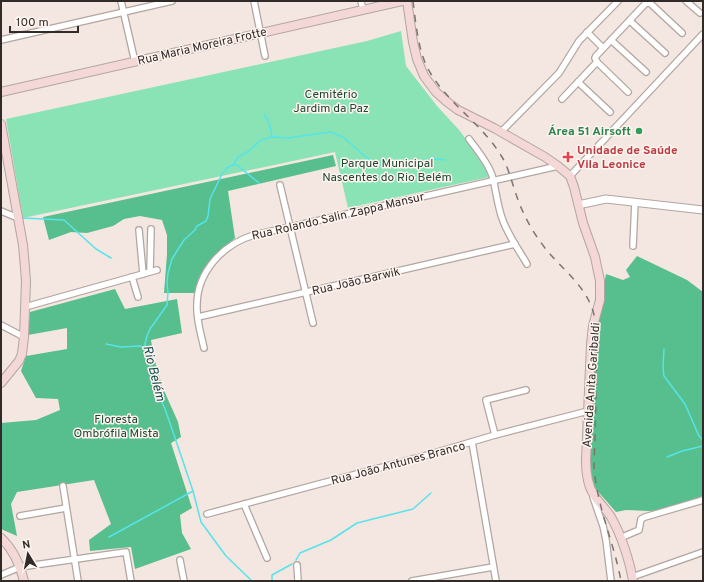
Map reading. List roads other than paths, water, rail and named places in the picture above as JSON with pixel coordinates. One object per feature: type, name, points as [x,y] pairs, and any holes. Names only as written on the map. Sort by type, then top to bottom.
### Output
[{"type":"main road","name":"Rua Maria Moreira Frotte","points":[[1,92],[402,1]]},
{"type":"main road","points":[[407,1],[414,51],[420,67],[436,92],[453,106],[501,132],[558,166],[570,176]]},
{"type":"main road","points":[[1,124],[26,268],[24,348],[19,362],[1,383]]},
{"type":"main road","name":"Avenida Anita Garibaldi","points":[[570,176],[583,223],[595,257],[599,273],[600,288],[600,300],[592,334],[588,411],[587,476],[591,491],[612,518],[626,554],[632,579]]},
{"type":"main road","points":[[1,538],[13,552],[20,567],[24,581]]},
{"type":"street","points":[[121,1],[135,62]]},
{"type":"street","points":[[1,40],[172,1]]},
{"type":"street","points":[[254,1],[264,56]]},
{"type":"street","points":[[361,1],[363,10]]},
{"type":"street","points":[[501,132],[561,70],[576,44],[618,1]]},
{"type":"street","points":[[686,1],[700,13]]},
{"type":"street","points":[[628,92],[597,62],[596,56],[646,4],[650,3],[682,33]]},
{"type":"street","points":[[630,21],[664,53]]},
{"type":"street","points":[[587,32],[604,48]]},
{"type":"street","points":[[570,176],[703,34]]},
{"type":"street","points":[[612,40],[646,72]]},
{"type":"street","points":[[562,99],[597,62]]},
{"type":"street","points":[[578,82],[610,112]]},
{"type":"street","points":[[469,138],[487,164],[493,181],[502,219],[527,264]]},
{"type":"street","name":"Rua Rolando Salin Zappa Mansur","points":[[204,348],[196,305],[197,296],[202,280],[210,266],[233,244],[248,237],[558,166]]},
{"type":"street","points":[[280,185],[313,323]]},
{"type":"street","points":[[578,205],[606,199],[703,210]]},
{"type":"street","points":[[633,246],[635,202]]},
{"type":"street","points":[[1,211],[18,218]]},
{"type":"street","points":[[150,272],[151,229]]},
{"type":"street","points":[[139,230],[143,274]]},
{"type":"street","name":"Rua João Barwik","points":[[198,317],[515,244]]},
{"type":"street","points":[[25,307],[157,270]]},
{"type":"street","points":[[132,277],[138,297]]},
{"type":"street","points":[[1,325],[24,337]]},
{"type":"street","points":[[495,435],[486,400],[526,390]]},
{"type":"street","name":"Rua João Antunes Branco","points":[[207,514],[588,411]]},
{"type":"street","points":[[472,442],[496,581]]},
{"type":"street","points":[[63,486],[78,581]]},
{"type":"street","points":[[591,491],[606,540],[611,581]]},
{"type":"street","points":[[620,538],[639,530],[641,519],[645,517],[703,500]]},
{"type":"street","points":[[244,504],[267,558]]},
{"type":"street","points":[[20,516],[66,508]]},
{"type":"street","points":[[1,575],[20,567],[126,552],[131,581]]},
{"type":"street","points":[[632,579],[703,552]]},
{"type":"street","points":[[180,560],[184,581]]},
{"type":"street","points":[[296,565],[298,581]]},
{"type":"street","points":[[412,581],[493,567]]},
{"type":"waterway","points":[[264,114],[270,125],[272,137]]},
{"type":"waterway","name":"Rio Belém","points":[[252,581],[226,556],[201,522],[193,491],[151,371],[145,344],[150,329],[167,305],[168,273],[172,259],[184,240],[195,230],[197,226],[206,221],[210,199],[222,174],[228,167],[233,165],[238,157],[249,151],[261,140],[272,137],[287,138],[331,132],[343,137],[374,163],[390,164],[402,162],[411,166],[418,165],[421,161],[436,159],[445,160]]},
{"type":"waterway","points":[[233,165],[237,165],[259,183]]},
{"type":"waterway","points":[[23,218],[64,220],[96,249],[111,258]]},
{"type":"waterway","points":[[106,344],[121,347],[140,346],[147,349]]},
{"type":"waterway","points":[[664,349],[664,376],[685,404],[699,436],[703,440]]},
{"type":"waterway","points":[[667,457],[682,451],[703,446]]},
{"type":"waterway","points":[[109,537],[193,491]]},
{"type":"waterway","points":[[296,560],[300,553],[331,540],[357,523],[413,509],[431,493]]},
{"type":"waterway","points":[[272,581],[272,575],[292,564]]},
{"type":"railway","points":[[413,1],[420,48],[431,74],[447,96],[486,135],[502,157],[522,209],[533,231],[548,252],[579,286],[589,300],[592,308],[595,317],[597,344],[594,465],[595,480],[621,581]]},
{"type":"place","name":"Área 51 Airsoft","points":[[639,131]]},
{"type":"place","name":"Unidade de Saúde Vila Leonice","points":[[568,157]]},
{"type":"park label","name":"Cemitério Jardim da Paz","points":[[331,101]]},
{"type":"park label","name":"Parque Municipal Nascentes do Rio Belém","points":[[387,170]]},
{"type":"park label","name":"Floresta Ombrófila Mista","points":[[116,426]]}]
